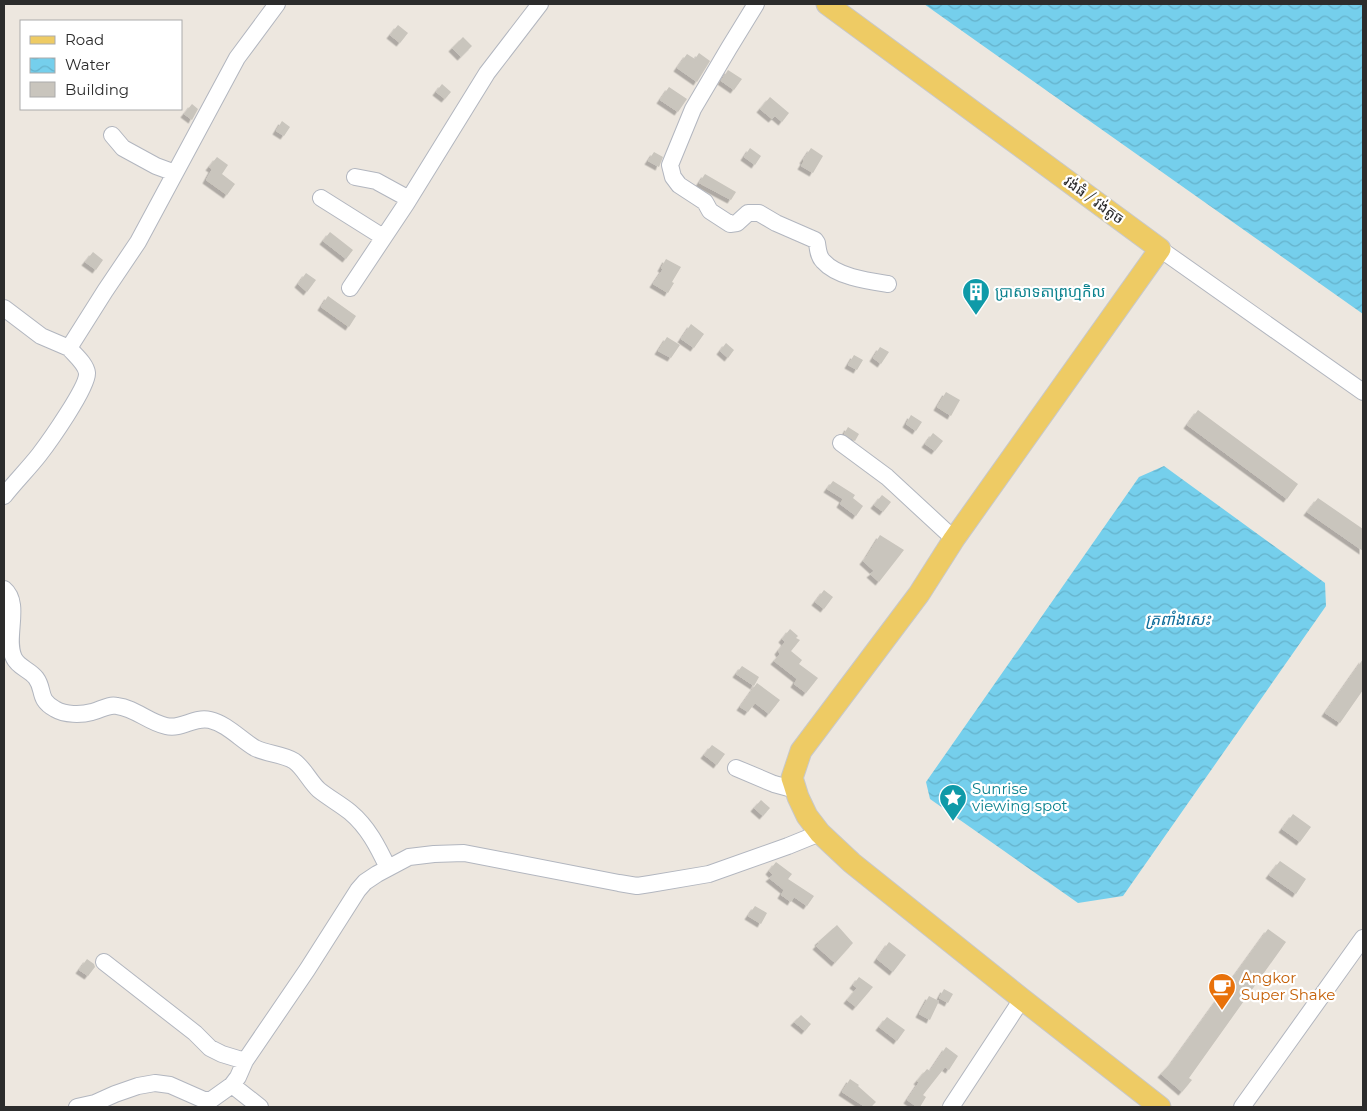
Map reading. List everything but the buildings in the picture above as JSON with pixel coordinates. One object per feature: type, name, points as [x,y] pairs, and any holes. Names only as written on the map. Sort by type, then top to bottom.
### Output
[{"type":"main road","name":"វង់ធំ / វង់តូច","points":[[827,4],[1160,249]]},
{"type":"main road","points":[[1160,249],[954,539],[919,594],[801,751],[792,778],[808,816],[820,833],[852,863],[1160,1107]]},
{"type":"street","points":[[69,348],[138,242],[238,58],[277,4]]},
{"type":"street","points":[[350,288],[487,73],[540,4]]},
{"type":"street","points":[[756,4],[693,109],[670,165],[673,177],[679,185],[705,202],[710,211],[730,224],[738,222],[748,212],[759,212],[776,223],[815,240],[818,243],[818,251],[823,262],[839,273],[871,282],[888,284]]},
{"type":"street","points":[[112,135],[123,148],[156,166],[175,173]]},
{"type":"street","points":[[355,177],[376,181],[408,199]]},
{"type":"street","points":[[321,198],[383,237]]},
{"type":"street","name":"វង់ធំ / វង់តូច","points":[[1160,249],[1363,392]]},
{"type":"street","points":[[4,308],[41,336],[69,348],[86,368],[88,375],[73,405],[39,456],[4,496]]},
{"type":"street","points":[[841,443],[887,477],[954,539]]},
{"type":"street","points":[[4,589],[9,593],[12,604],[11,643],[13,656],[16,661],[36,678],[46,703],[56,710],[78,714],[92,712],[107,706],[126,707],[144,718],[172,728],[196,720],[210,720],[227,728],[255,748],[294,762],[318,789],[350,812],[366,828],[381,852],[388,868]]},
{"type":"street","points":[[736,768],[774,784],[796,790]]},
{"type":"street","points":[[77,1107],[95,1103],[138,1086],[155,1083],[170,1085],[202,1104],[211,1100],[238,1077],[245,1061],[307,970],[358,890],[371,878],[409,857],[464,853],[637,886],[709,874],[820,833]]},
{"type":"street","points":[[1242,1107],[1363,938]]},
{"type":"street","points":[[104,962],[195,1033],[210,1048],[245,1061]]},
{"type":"street","points":[[951,1107],[1022,999]]},
{"type":"street","points":[[232,1084],[260,1107]]},
{"type":"water","points":[[924,4],[1363,4],[1363,314]]},
{"type":"water","name":"ត្រពាំងសេះ","points":[[1164,466],[1325,583],[1326,606],[1123,896],[1078,903],[930,799],[926,782],[1139,477]]},
{"type":"place","name":"ប្រាសាទតាព្រហ្មកិល","points":[[976,316]]},
{"type":"place","name":"Sunrise viewing spot","points":[[953,822]]},
{"type":"place","name":"Angkor Super Shake","points":[[1222,1011]]}]
